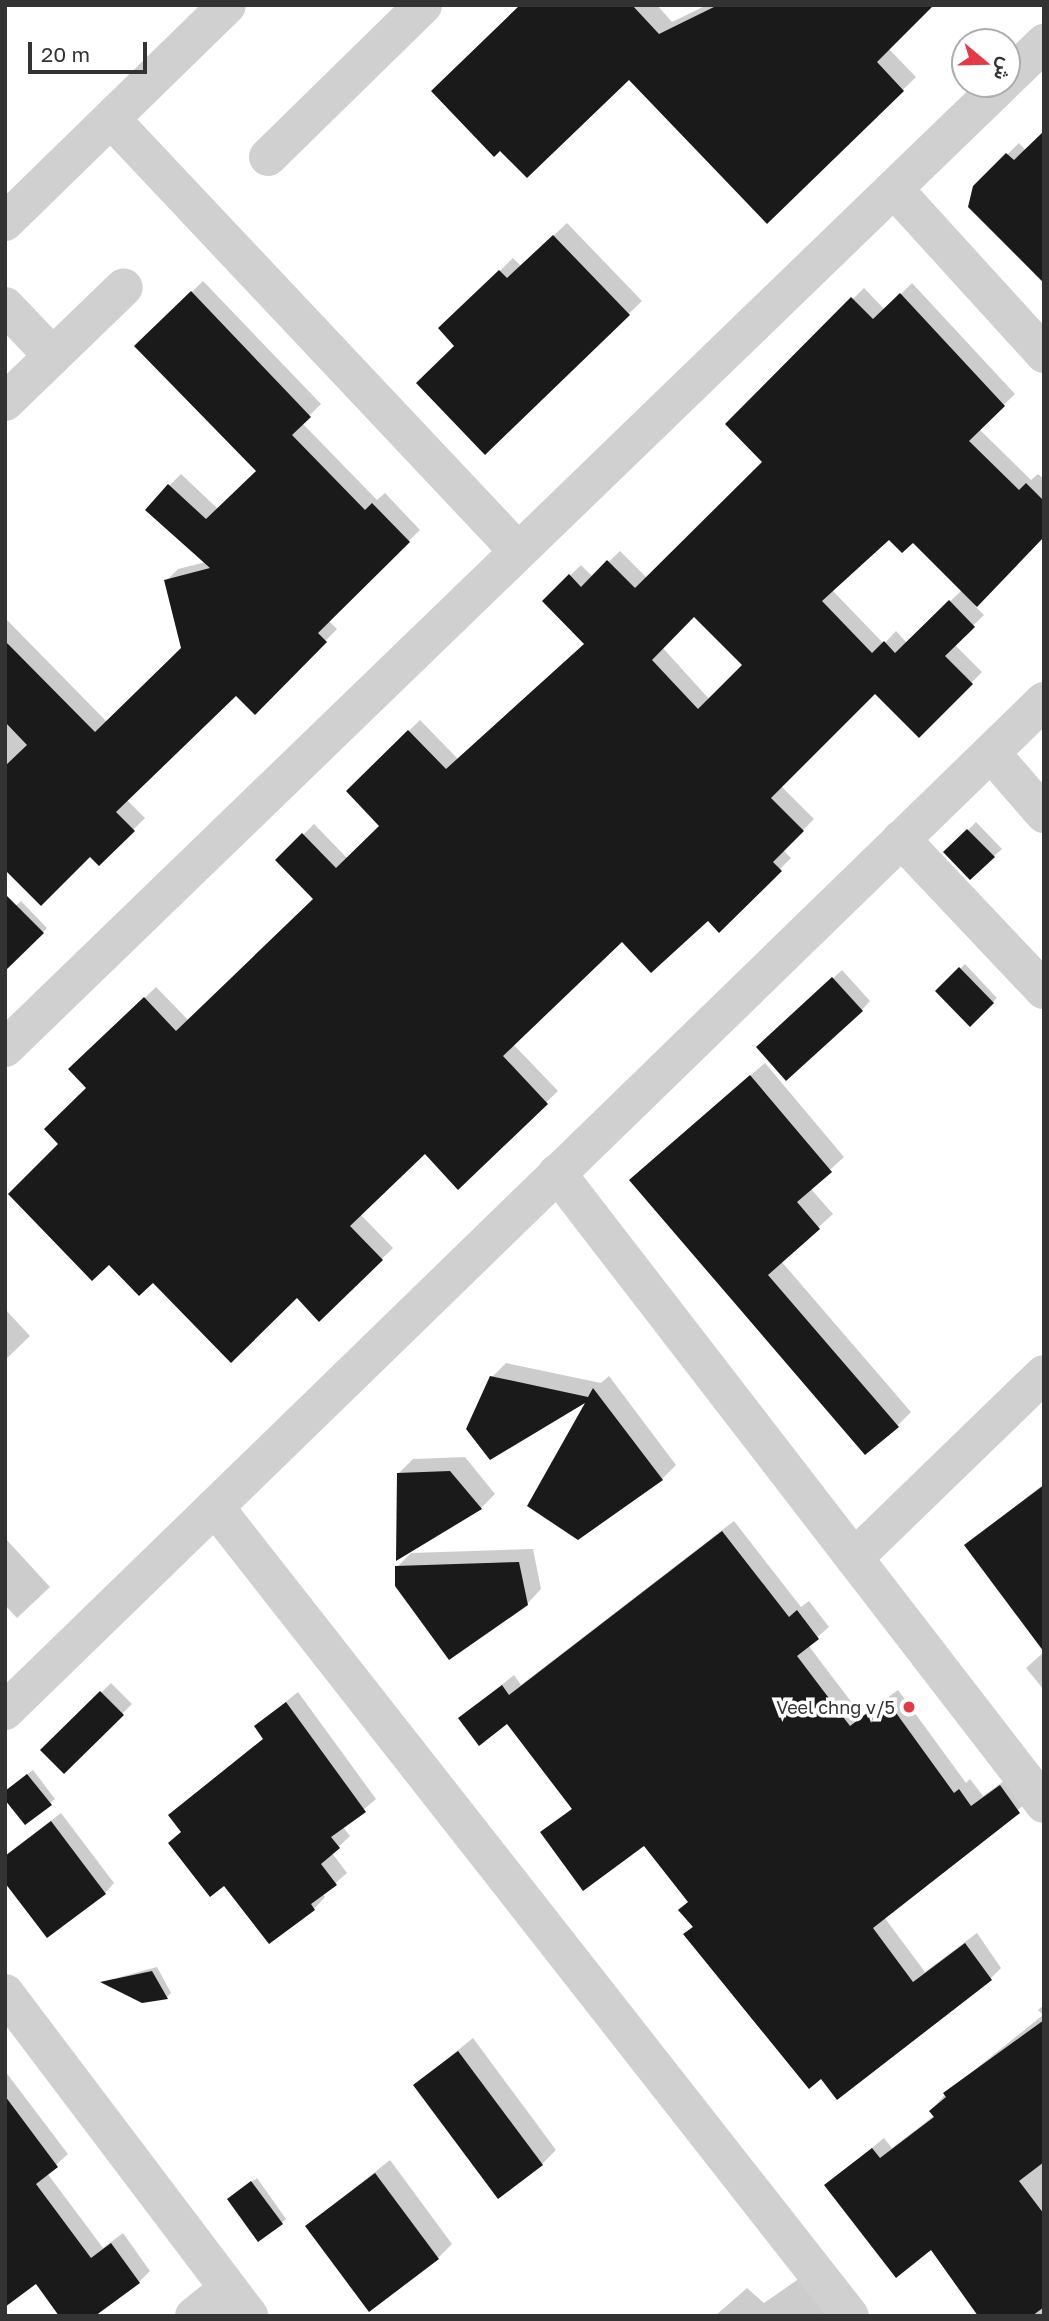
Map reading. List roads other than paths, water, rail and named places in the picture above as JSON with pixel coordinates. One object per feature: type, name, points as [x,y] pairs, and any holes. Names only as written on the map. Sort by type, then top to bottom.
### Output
[{"type":"street","points":[[5,222],[227,5]]},
{"type":"street","points":[[268,157],[423,5]]},
{"type":"street","points":[[1021,65],[1044,43]]},
{"type":"street","points":[[5,1048],[516,549],[988,98]]},
{"type":"street","points":[[111,119],[516,549]]},
{"type":"street","points":[[894,189],[1044,354]]},
{"type":"street","points":[[5,402],[124,288]]},
{"type":"street","points":[[5,306],[53,356]]},
{"type":"street","points":[[5,1711],[1044,701]]},
{"type":"street","points":[[991,752],[1044,814]]},
{"type":"street","points":[[901,839],[1044,990]]},
{"type":"street","points":[[557,1173],[1044,1804]]},
{"type":"street","points":[[854,1558],[1044,1374]]},
{"type":"street","points":[[215,1507],[850,2316]]},
{"type":"street","points":[[5,1993],[238,2302],[194,2316]]},
{"type":"place","name":"Veel chng v/5","points":[[909,1707]]}]
